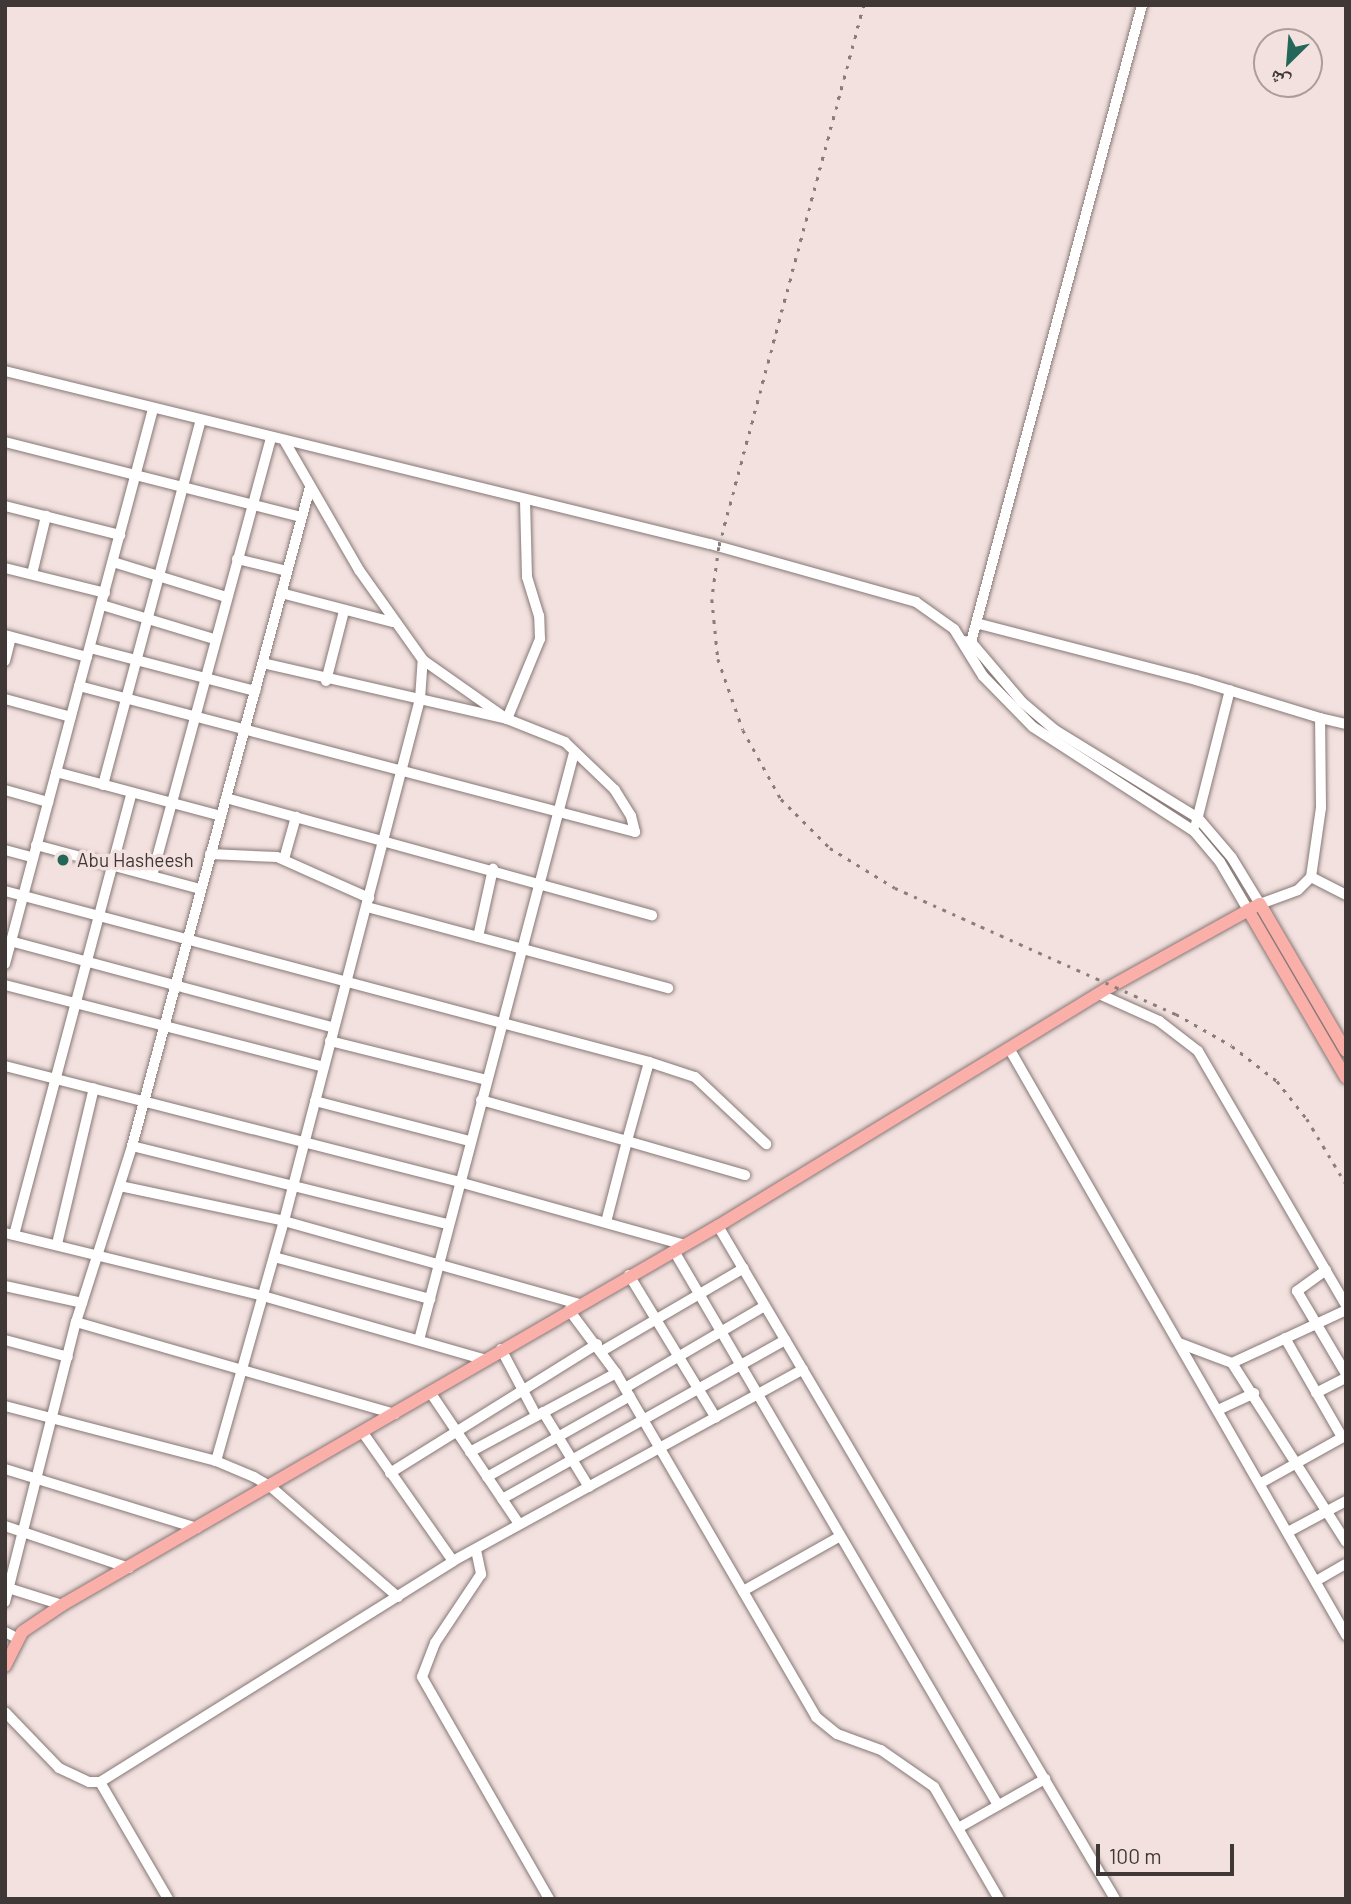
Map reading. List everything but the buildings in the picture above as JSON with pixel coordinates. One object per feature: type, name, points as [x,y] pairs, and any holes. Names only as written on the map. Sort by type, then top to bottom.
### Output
[{"type":"main road","points":[[5,1666],[18,1638],[62,1605],[271,1487],[483,1359],[718,1226],[1099,994],[1260,904],[1346,1051]]},
{"type":"main road","points":[[1248,910],[1346,1078]]},
{"type":"street","points":[[967,641],[976,623],[1142,5]]},
{"type":"street","points":[[6,373],[799,567],[916,602],[943,620],[967,641],[1022,702],[1055,730],[1198,818],[1232,858],[1260,904],[1298,890],[1311,877],[1321,808],[1320,718]]},
{"type":"street","points":[[6,960],[153,409]]},
{"type":"street","points":[[103,785],[201,420]]},
{"type":"street","points":[[152,876],[214,639],[271,437]]},
{"type":"street","points":[[284,440],[392,622],[423,660],[507,719]]},
{"type":"street","points":[[5,442],[185,485],[302,517]]},
{"type":"street","points":[[5,1602],[6,1587],[50,1417],[76,1322],[120,1186],[310,487]]},
{"type":"street","points":[[507,719],[540,639],[539,616],[527,577],[525,500]]},
{"type":"street","points":[[5,506],[120,535]]},
{"type":"street","points":[[32,575],[46,516]]},
{"type":"street","points":[[237,559],[287,571]]},
{"type":"street","points":[[113,562],[226,597]]},
{"type":"street","points":[[5,568],[105,593]]},
{"type":"street","points":[[281,593],[392,622]]},
{"type":"street","points":[[102,605],[214,639]]},
{"type":"street","points":[[326,681],[344,611]]},
{"type":"street","points":[[976,623],[1230,690],[1346,724]]},
{"type":"street","points":[[5,661],[8,636],[137,660],[256,691]]},
{"type":"street","points":[[967,641],[983,676],[1033,727],[1194,831],[1220,862],[1248,910]]},
{"type":"street","points":[[216,1461],[284,1222],[384,842],[420,699],[423,660]]},
{"type":"street","points":[[79,686],[400,774],[556,814],[636,830],[620,796],[565,742],[507,719],[326,681],[263,663]]},
{"type":"street","points":[[1194,831],[1230,690]]},
{"type":"street","points":[[5,699],[71,717]]},
{"type":"street","points":[[419,1340],[500,1021],[574,753]]},
{"type":"street","points":[[56,772],[221,817]]},
{"type":"street","points":[[5,790],[48,802]]},
{"type":"street","points":[[132,793],[10,1234],[263,1296],[483,1359]]},
{"type":"street","points":[[226,798],[493,869],[652,915]]},
{"type":"street","points":[[284,859],[296,817]]},
{"type":"street","points":[[36,845],[201,889]]},
{"type":"street","points":[[5,850],[33,857]]},
{"type":"street","points":[[210,854],[284,859],[368,903],[478,937],[668,988]]},
{"type":"street","points":[[478,937],[493,869]]},
{"type":"street","points":[[1311,877],[1346,895]]},
{"type":"street","points":[[5,891],[500,1021],[695,1077],[766,1144]]},
{"type":"street","points":[[10,941],[334,1028]]},
{"type":"street","points":[[5,985],[324,1067]]},
{"type":"street","points":[[1099,994],[1159,1021],[1198,1051],[1346,1305]]},
{"type":"street","points":[[330,1041],[486,1080]]},
{"type":"street","points":[[1010,1050],[1345,1633]]},
{"type":"street","points":[[606,1222],[649,1062]]},
{"type":"street","points":[[5,1066],[459,1182],[606,1222],[679,1248],[698,1294],[998,1805]]},
{"type":"street","points":[[57,1244],[94,1088]]},
{"type":"street","points":[[481,1100],[746,1175]]},
{"type":"street","points":[[315,1101],[470,1141]]},
{"type":"street","points":[[131,1146],[448,1224]]},
{"type":"street","points":[[120,1186],[284,1222],[438,1261],[574,1307],[645,1420],[820,1722],[881,1750],[928,1783],[945,1801],[999,1899]]},
{"type":"street","points":[[718,1226],[1115,1899]]},
{"type":"street","points":[[274,1257],[430,1299]]},
{"type":"street","points":[[390,1473],[524,1389],[744,1268]]},
{"type":"street","points":[[1316,1393],[1346,1376],[1297,1291],[1326,1270]]},
{"type":"street","points":[[629,1275],[716,1418]]},
{"type":"street","points":[[5,1286],[82,1303]]},
{"type":"street","points":[[487,1477],[765,1306]]},
{"type":"street","points":[[1232,1363],[1346,1310]]},
{"type":"street","points":[[76,1322],[395,1414]]},
{"type":"street","points":[[1261,1483],[1295,1461],[1344,1436],[1285,1338]]},
{"type":"street","points":[[5,1340],[68,1357]]},
{"type":"street","points":[[502,1499],[785,1340]]},
{"type":"street","points":[[1179,1343],[1232,1363],[1254,1393],[1325,1512],[1346,1542]]},
{"type":"street","points":[[501,1349],[524,1389],[589,1487]]},
{"type":"street","points":[[5,1712],[60,1768],[89,1783],[100,1782],[453,1561],[803,1369]]},
{"type":"street","points":[[470,1452],[616,1373]]},
{"type":"street","points":[[430,1392],[519,1524]]},
{"type":"street","points":[[1218,1410],[1254,1393]]},
{"type":"street","points":[[5,1406],[216,1461],[271,1487],[398,1597]]},
{"type":"street","points":[[363,1433],[453,1561]]},
{"type":"street","points":[[5,1469],[35,1476],[197,1528]]},
{"type":"street","points":[[1288,1532],[1346,1502]]},
{"type":"street","points":[[5,1526],[130,1568]]},
{"type":"street","points":[[743,1591],[839,1537]]},
{"type":"street","points":[[476,1550],[481,1574],[424,1663],[423,1683],[550,1899]]},
{"type":"street","points":[[1316,1581],[1346,1564]]},
{"type":"street","points":[[6,1587],[62,1605]]},
{"type":"street","points":[[5,1632],[18,1638]]},
{"type":"street","points":[[960,1827],[1045,1779]]},
{"type":"street","points":[[100,1782],[169,1899]]},
{"type":"railway","points":[[864,5],[719,547],[712,599],[718,659],[743,730],[781,799],[830,848],[895,888],[1176,1014],[1232,1046],[1277,1081],[1307,1119],[1346,1184]]},
{"type":"place","name":"Abu Hasheesh","points":[[63,860]]}]
